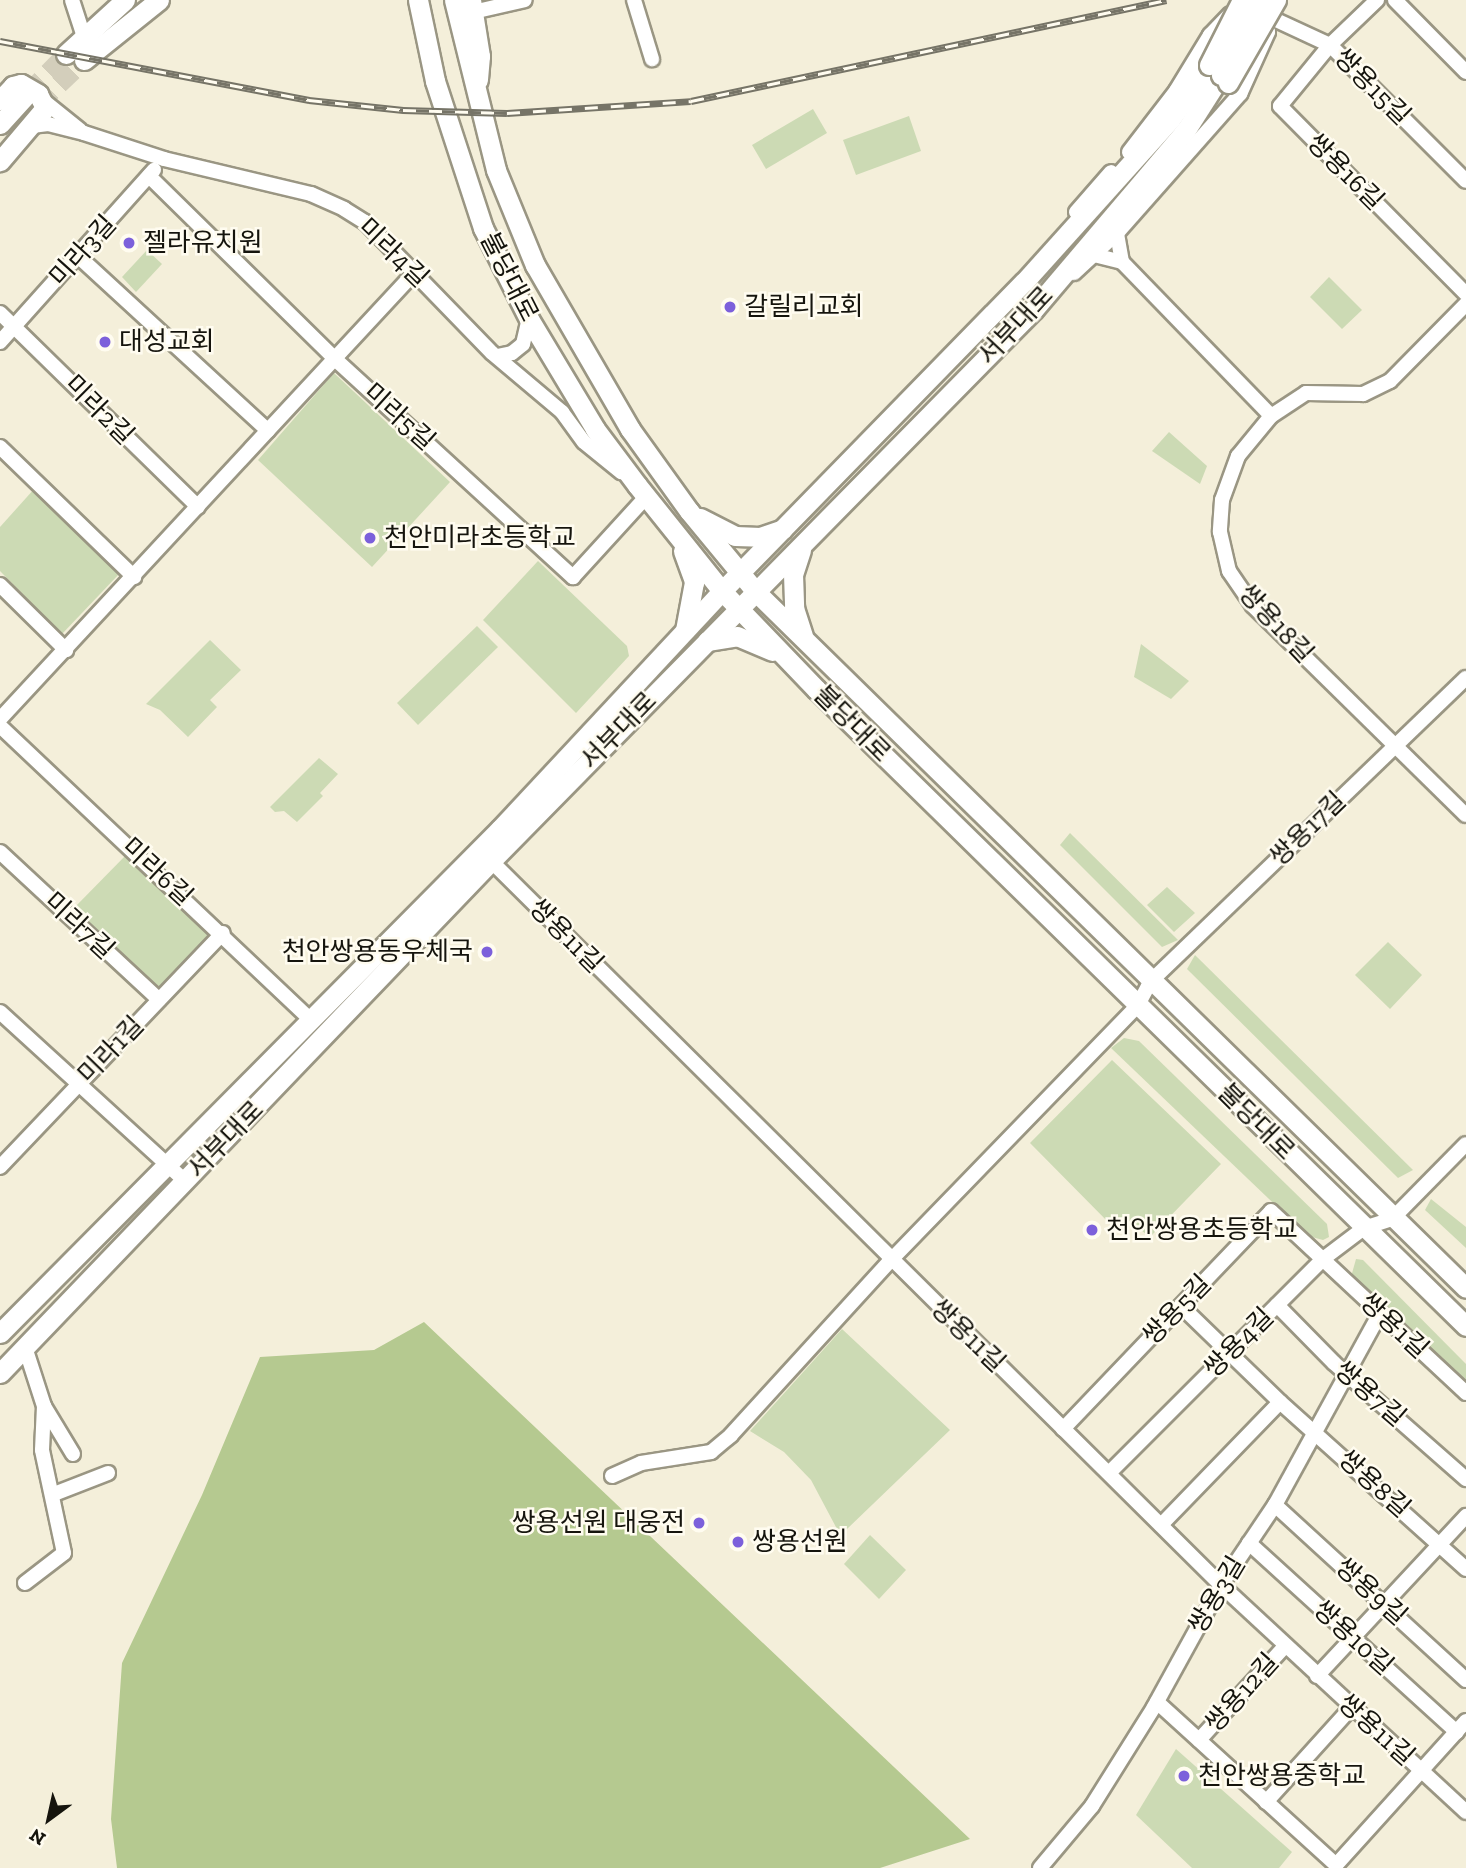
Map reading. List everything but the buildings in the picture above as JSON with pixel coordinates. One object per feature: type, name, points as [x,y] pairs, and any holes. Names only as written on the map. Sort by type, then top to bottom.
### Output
[{"type":"main road","points":[[125,0],[84,36],[75,57],[159,0]]},
{"type":"main road","points":[[405,0],[424,27]]},
{"type":"main road","name":"불당대로","points":[[418,0],[465,181],[528,319],[595,429],[722,591],[1138,1005],[1377,1224],[1466,1288]]},
{"type":"main road","name":"불당대로","points":[[454,0],[496,170],[549,293],[638,442],[689,511],[756,592],[1151,981],[1377,1224],[1466,1325]]},
{"type":"main road","points":[[1215,71],[1228,0]]},
{"type":"main road","points":[[1178,125],[1215,71],[1242,0]]},
{"type":"main road","points":[[1178,125],[1266,5]]},
{"type":"main road","points":[[472,6],[480,56],[476,95]]},
{"type":"main road","points":[[0,100],[13,86],[21,84],[37,100],[44,113],[0,161]]},
{"type":"main road","points":[[0,124],[37,100]]},
{"type":"main road","points":[[0,146],[37,100]]},
{"type":"main road","name":"서부대로","points":[[0,1373],[186,1182],[486,856],[722,591],[790,526],[1178,125]]},
{"type":"main road","name":"서부대로","points":[[0,1334],[312,1021],[739,610],[1034,309],[1178,125]]},
{"type":"main road","points":[[689,511],[735,536],[760,537],[790,526]]},
{"type":"main road","points":[[666,519],[694,582],[685,631]]},
{"type":"main road","points":[[805,640],[794,608],[793,574],[806,541]]},
{"type":"main road","points":[[707,641],[745,638],[790,661]]},
{"type":"street","points":[[72,0],[80,15],[84,36]]},
{"type":"street","points":[[472,6],[525,0]]},
{"type":"street","points":[[634,0],[652,59]]},
{"type":"street","points":[[1330,45],[1377,0]]},
{"type":"street","points":[[1395,0],[1466,72]]},
{"type":"street","points":[[1024,282],[1088,196],[1133,148],[1227,15],[1266,5],[1268,32],[1240,94],[1117,233],[1034,309]]},
{"type":"street","name":"쌍용15길","points":[[1266,5],[1330,45],[1466,181]]},
{"type":"street","name":"쌍용16길","points":[[1330,45],[1280,106],[1466,294]]},
{"type":"street","points":[[37,100],[84,133]]},
{"type":"street","name":"미라4길","points":[[32,126],[48,124],[84,133],[164,159],[327,201],[365,222],[497,356],[562,412],[584,442],[642,490]]},
{"type":"street","name":"미라3길","points":[[0,342],[164,159]]},
{"type":"street","name":"미라5길","points":[[149,176],[335,359],[573,578],[642,490]]},
{"type":"street","points":[[1117,233],[1122,262]]},
{"type":"street","points":[[1094,255],[1122,262],[1271,416]]},
{"type":"street","points":[[78,256],[268,431]]},
{"type":"street","points":[[0,719],[415,272]]},
{"type":"street","name":"쌍용18길","points":[[1466,304],[1390,381],[1363,394],[1306,393],[1271,416],[1238,456],[1222,500],[1220,532],[1229,571],[1254,606],[1466,815]]},
{"type":"street","name":"미라2길","points":[[0,313],[198,508]]},
{"type":"street","points":[[497,356],[512,353],[523,344],[528,319]]},
{"type":"street","points":[[0,447],[134,577]]},
{"type":"street","points":[[0,584],[66,650]]},
{"type":"street","name":"쌍용17길","points":[[612,1476],[641,1463],[712,1452],[891,1260],[1138,1005],[1151,981],[1466,678]]},
{"type":"street","name":"미라6길","points":[[0,726],[223,933],[312,1021]]},
{"type":"street","name":"미라7길","points":[[0,852],[159,1000]]},
{"type":"street","name":"쌍용11길","points":[[486,856],[1221,1585],[1466,1812]]},
{"type":"street","name":"미라1길","points":[[2,1162],[223,933]]},
{"type":"street","points":[[0,1012],[186,1182]]},
{"type":"street","points":[[1377,1224],[1466,1144]]},
{"type":"street","points":[[1455,1156],[1466,1166]]},
{"type":"street","name":"쌍용5길","points":[[1063,1429],[1271,1211],[1323,1259]]},
{"type":"street","name":"쌍용4길","points":[[1109,1474],[1323,1259],[1377,1224]]},
{"type":"street","name":"쌍용1길","points":[[1323,1259],[1466,1393]]},
{"type":"street","name":"쌍용7길","points":[[1277,1305],[1334,1363],[1348,1371],[1466,1479]]},
{"type":"street","name":"쌍용8길","points":[[1181,1306],[1279,1402],[1314,1430],[1466,1569]]},
{"type":"street","name":"쌍용3길","points":[[1040,1868],[1092,1806],[1157,1702],[1221,1585],[1275,1505],[1380,1313]]},
{"type":"street","points":[[25,1347],[44,1406],[74,1454]]},
{"type":"street","points":[[1161,1525],[1279,1402]]},
{"type":"street","points":[[24,1583],[64,1553],[54,1494],[42,1450],[44,1406]]},
{"type":"street","points":[[54,1494],[108,1474]]},
{"type":"street","name":"쌍용9길","points":[[1275,1505],[1466,1680]]},
{"type":"street","points":[[1317,1676],[1466,1517]]},
{"type":"street","name":"쌍용10길","points":[[1249,1543],[1352,1637],[1462,1727]]},
{"type":"street","name":"쌍용12길","points":[[1199,1740],[1284,1646]]},
{"type":"street","name":"쌍용12길","points":[[1157,1702],[1336,1866],[1421,1770]]},
{"type":"street","points":[[1266,1802],[1351,1708]]},
{"type":"street","points":[[1421,1770],[1462,1727]]},
{"type":"green space","points":[[813,109],[827,133],[766,169],[752,145]]},
{"type":"green space","points":[[909,116],[921,151],[856,175],[843,140]]},
{"type":"green space","points":[[147,250],[162,264],[136,292],[122,277]]},
{"type":"green space","points":[[1329,277],[1362,310],[1342,329],[1310,297]]},
{"type":"green space","points":[[334,373],[450,482],[372,567],[258,460]]},
{"type":"green space","points":[[1169,432],[1207,466],[1200,484],[1152,451]]},
{"type":"green space","points":[[35,488],[120,573],[62,634],[0,571],[0,527]]},
{"type":"green space","points":[[538,561],[627,646],[629,656],[576,713],[483,620]]},
{"type":"green space","points":[[477,626],[498,647],[418,725],[397,703]]},
{"type":"green space","points":[[210,640],[241,670],[210,700],[217,707],[188,737],[160,710],[146,704]]},
{"type":"green space","points":[[1141,644],[1189,681],[1171,699],[1134,677]]},
{"type":"green space","points":[[319,758],[338,774],[320,793],[323,796],[297,822],[284,811],[275,812],[270,807]]},
{"type":"green space","points":[[1070,833],[1178,940],[1162,947],[1060,845]]},
{"type":"green space","points":[[129,852],[211,931],[211,936],[159,987],[74,908]]},
{"type":"green space","points":[[1167,887],[1195,913],[1174,932],[1147,905]]},
{"type":"green space","points":[[1388,942],[1422,975],[1390,1009],[1355,975]]},
{"type":"green space","points":[[1195,955],[1413,1170],[1398,1178],[1187,969]]},
{"type":"green space","points":[[1124,1038],[1139,1041],[1327,1224],[1329,1237],[1323,1240],[1312,1237],[1111,1048]]},
{"type":"green space","points":[[1112,1060],[1221,1164],[1150,1237],[1124,1217],[1113,1227],[1030,1143]]},
{"type":"green space","points":[[1431,1199],[1466,1227],[1466,1248],[1425,1210]]},
{"type":"green space","points":[[1356,1259],[1363,1260],[1466,1364],[1466,1383],[1351,1277]]},
{"type":"green space","points":[[424,1322],[970,1839],[880,1868],[117,1868],[111,1819],[122,1663],[202,1495],[260,1357],[374,1350]]},
{"type":"green space","points":[[842,1329],[950,1430],[847,1529],[837,1529],[811,1480],[784,1452],[750,1431]]},
{"type":"green space","points":[[870,1535],[906,1570],[879,1599],[844,1564]]},
{"type":"green space","name":"천안쌍용중학교","points":[[1176,1749],[1292,1852],[1279,1868],[1192,1868],[1136,1815]]},
{"type":"tunnel","points":[[28,93],[66,54]]},
{"type":"tunnel","points":[[38,104],[84,60]]},
{"type":"railway","points":[[0,41],[309,100],[403,110],[507,113],[691,101],[1166,0]]},
{"type":"place","name":"젤라유치원","points":[[129,243]]},
{"type":"place","name":"갈릴리교회","points":[[730,307]]},
{"type":"place","name":"대성교회","points":[[105,342]]},
{"type":"place","name":"천안미라초등학교","points":[[370,538]]},
{"type":"place","name":"천안쌍용동우체국","points":[[487,952]]},
{"type":"place","name":"천안쌍용초등학교","points":[[1092,1230]]},
{"type":"place","name":"쌍용선원 대웅전","points":[[699,1523]]},
{"type":"place","name":"쌍용선원","points":[[738,1542]]},
{"type":"place","name":"천안쌍용중학교","points":[[1184,1776]]}]
